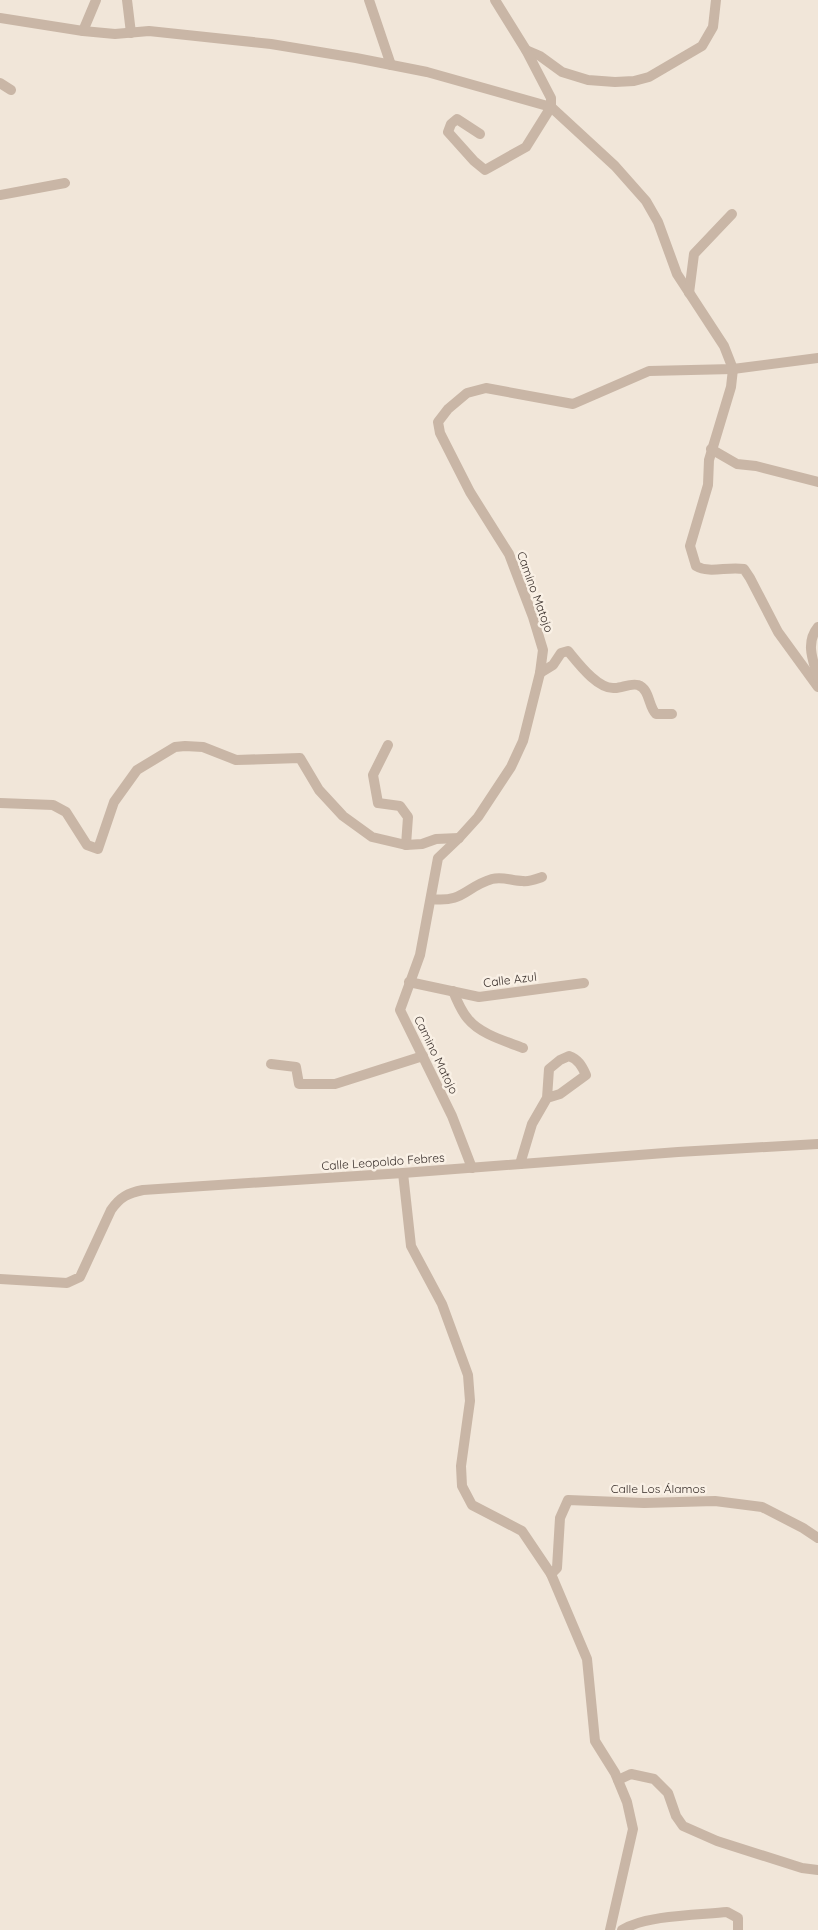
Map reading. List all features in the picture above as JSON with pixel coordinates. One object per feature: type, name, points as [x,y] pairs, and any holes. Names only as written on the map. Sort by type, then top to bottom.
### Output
[{"type":"street","points":[[84,31],[96,0]]},
{"type":"street","points":[[127,0],[131,33]]},
{"type":"street","points":[[368,0],[391,65]]},
{"type":"street","points":[[480,134],[457,118],[451,124],[448,132],[474,161],[485,170],[526,147],[551,107],[550,98],[526,50],[495,0]]},
{"type":"street","points":[[526,50],[540,56],[562,72],[588,80],[634,81],[649,77],[702,46],[713,27],[716,0]]},
{"type":"street","points":[[0,18],[84,31],[131,33],[149,31],[271,44],[427,72],[551,107],[615,166],[646,201],[658,222],[678,274],[724,346],[733,369],[730,387],[711,449],[708,485],[690,546],[696,566],[704,571],[744,569],[778,632],[818,687]]},
{"type":"street","points":[[0,83],[11,90]]},
{"type":"street","points":[[0,195],[65,183]]},
{"type":"street","points":[[689,293],[694,254],[732,214]]},
{"type":"street","name":"Camino Matojo","points":[[472,1168],[452,1116],[400,1010],[420,955],[438,858],[459,838],[489,802],[511,767],[523,741],[540,673],[542,650],[533,617],[509,554],[470,492],[440,433],[438,422],[448,409],[467,393],[486,388],[573,404],[649,371],[733,369],[818,358]]},
{"type":"street","points":[[711,449],[737,464],[756,466],[818,482]]},
{"type":"street","points":[[818,627],[813,633],[810,648],[818,678]]},
{"type":"street","points":[[540,673],[553,665],[561,653],[568,651],[602,687],[614,689],[627,685],[638,686],[645,690],[651,709],[656,714],[672,714]]},
{"type":"street","points":[[388,745],[373,775],[374,784],[378,803],[387,806],[400,806],[408,816],[406,845]]},
{"type":"street","points":[[0,803],[53,805],[66,812],[87,845],[98,849],[114,802],[136,770],[175,748],[185,746],[203,747],[236,760],[300,758],[319,790],[343,816],[372,837],[406,845],[422,844],[436,839],[459,838]]},
{"type":"street","points":[[431,899],[444,901],[460,897],[492,879],[503,878],[523,882],[542,878]]},
{"type":"street","name":"Calle Azul","points":[[410,982],[480,997],[584,982]]},
{"type":"street","points":[[453,991],[468,1019],[476,1026],[498,1038],[523,1048]]},
{"type":"street","points":[[270,1064],[296,1067],[299,1084],[335,1084],[422,1056]]},
{"type":"street","points":[[520,1164],[532,1124],[547,1098]]},
{"type":"street","name":"Calle Leopoldo Febres","points":[[0,1279],[67,1283],[80,1277],[111,1210],[128,1193],[143,1190],[818,1144]]},
{"type":"street","points":[[403,1173],[411,1246],[442,1304],[468,1375],[470,1401],[461,1466],[462,1486],[472,1504],[522,1531],[551,1574],[586,1659],[595,1741],[618,1780],[627,1802],[632,1829],[610,1930]]},
{"type":"street","name":"Calle Los Álamos","points":[[551,1574],[557,1568],[560,1518],[568,1500],[644,1503],[714,1501],[762,1507],[818,1538]]},
{"type":"street","points":[[618,1780],[632,1774],[654,1780],[668,1793],[676,1816],[683,1826],[717,1841],[802,1868],[818,1870]]},
{"type":"street","points":[[622,1930],[632,1924],[645,1920],[726,1912],[738,1918],[738,1930]]}]
